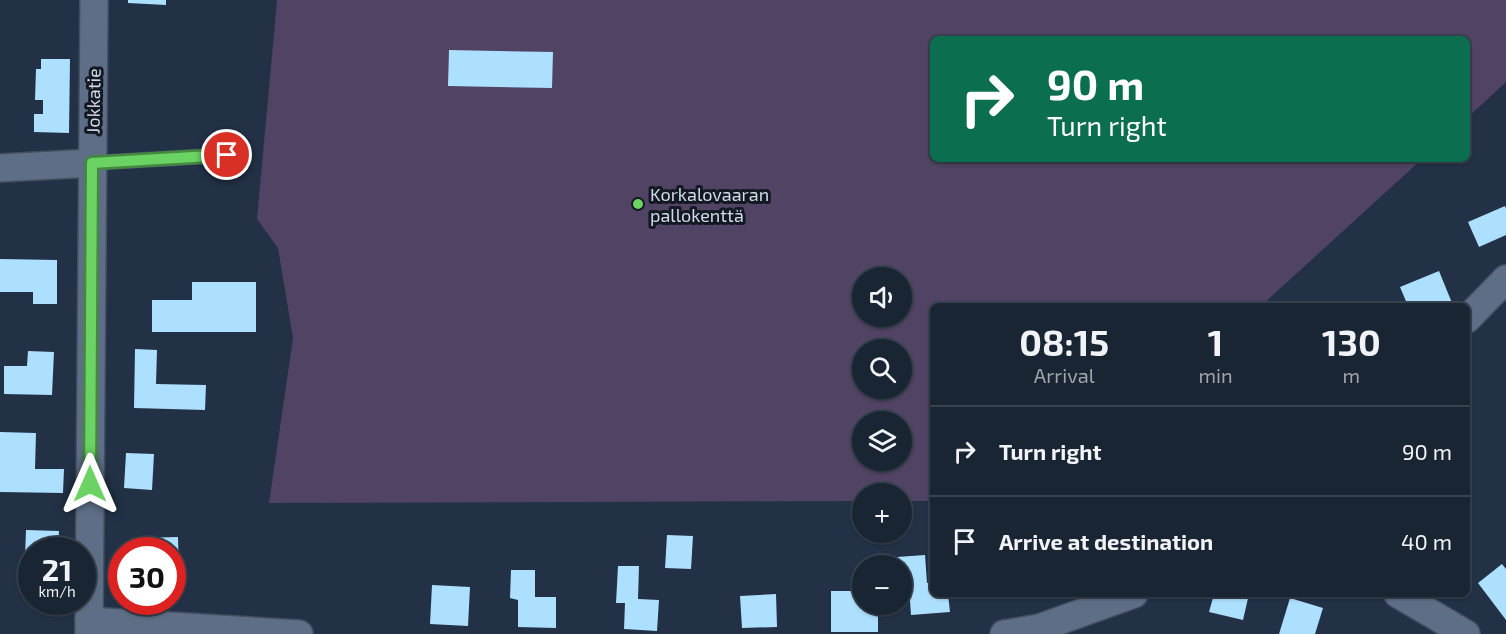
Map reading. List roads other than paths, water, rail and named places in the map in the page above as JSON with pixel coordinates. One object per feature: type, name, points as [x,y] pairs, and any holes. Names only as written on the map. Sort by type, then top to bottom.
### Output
[{"type":"street","name":"Jokkatie","points":[[89,628],[94,0]]},
{"type":"street","points":[[0,168],[92,163]]},
{"type":"street","points":[[1470,316],[1506,279]]},
{"type":"street","points":[[1004,634],[1039,628],[1126,597]]},
{"type":"street","points":[[1403,597],[1466,634]]},
{"type":"street","points":[[89,628],[299,634]]},
{"type":"lane","points":[[92,163],[227,155]]},
{"type":"place","name":"Korkalovaaran pallokenttä","points":[[638,204]]}]
